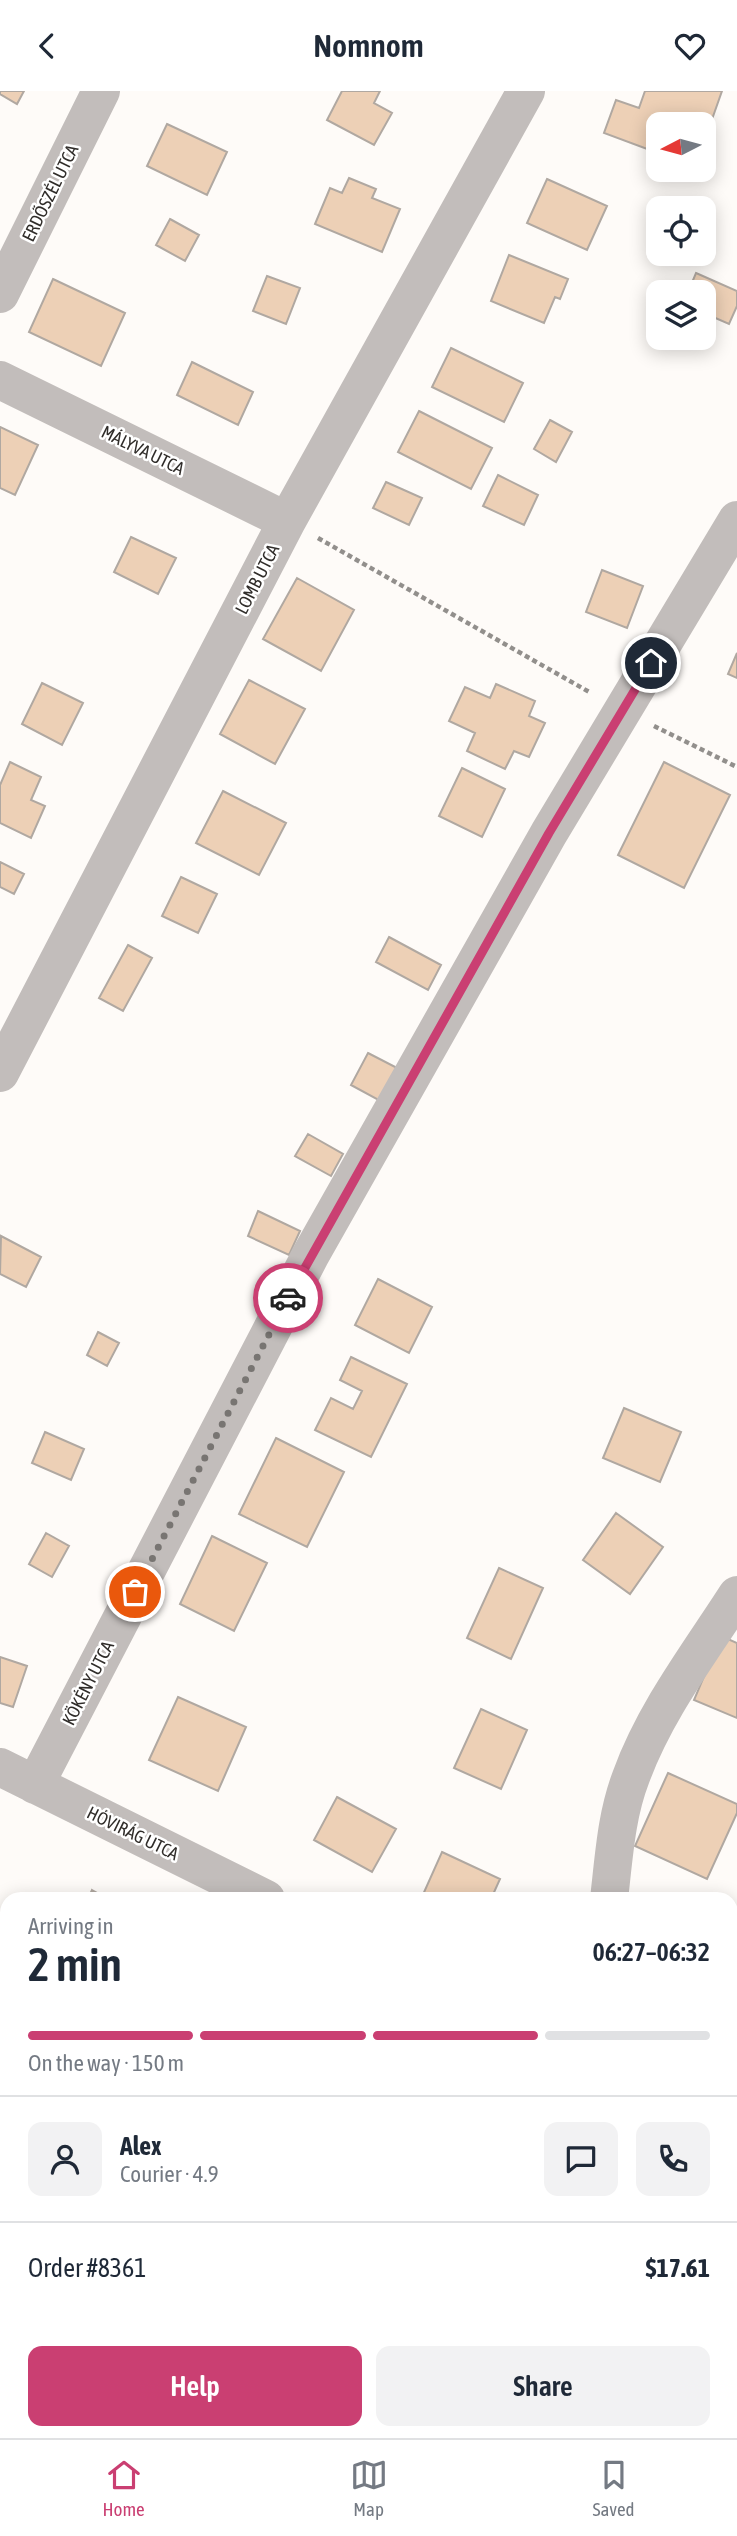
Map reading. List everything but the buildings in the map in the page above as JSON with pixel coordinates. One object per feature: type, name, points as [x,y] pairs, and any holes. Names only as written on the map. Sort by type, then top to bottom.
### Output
[{"type":"street","name":"ERDŐSZÉL UTCA","points":[[0,294],[101,91]]},
{"type":"street","name":"LOMB UTCA","points":[[0,1073],[287,521],[526,91]]},
{"type":"street","name":"MÁLYVA UTCA","points":[[0,380],[287,521]]},
{"type":"street","name":"KÖKÉNY UTCA","points":[[35,1784],[310,1256],[549,833],[737,520]]},
{"type":"street","points":[[610,1892],[617,1827],[634,1768],[664,1707],[737,1595]]},
{"type":"street","name":"HÓVIRÁG UTCA","points":[[0,1767],[252,1892]]},
{"type":"path","points":[[287,521],[622,711],[737,767]]},
{"type":"way so far","points":[[135,1592],[288,1298]]},
{"type":"route","points":[[288,1298],[549,833],[651,663]]}]
